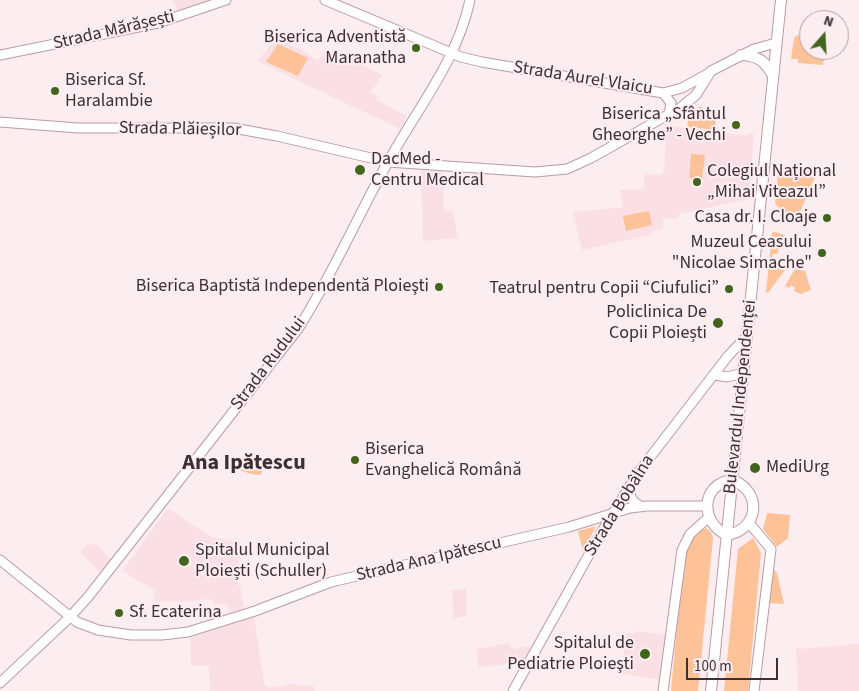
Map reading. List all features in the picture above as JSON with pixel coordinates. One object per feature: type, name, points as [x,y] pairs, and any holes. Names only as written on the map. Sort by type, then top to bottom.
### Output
[{"type":"main road","name":"Bulevardul Independenței","points":[[711,691],[781,0]]},
{"type":"main road","points":[[742,55],[754,57],[764,62],[773,76]]},
{"type":"main road","points":[[732,480],[742,485],[750,494],[753,508],[749,523],[737,533],[727,535],[716,529],[708,518],[707,506],[710,494],[714,488],[721,483],[732,480]]},
{"type":"street","name":"Strada Mărășești","points":[[0,55],[158,23],[226,0]]},
{"type":"street","name":"Strada Aurel Vlaicu","points":[[325,0],[452,53],[482,62],[664,93],[677,90],[763,45],[776,43]]},
{"type":"street","name":"Strada Rudului","points":[[0,683],[70,616],[114,564],[298,329],[315,301],[388,162],[452,53],[470,0]]},
{"type":"street","name":"Strada Plăieșilor","points":[[0,122],[78,128],[233,128],[277,136],[388,162],[535,172],[558,171],[591,158],[669,115],[696,95],[711,71]]},
{"type":"street","points":[[664,93],[671,103],[669,115]]},
{"type":"street","name":"Strada Bobâlna","points":[[513,691],[630,486],[652,454],[728,356],[748,336]]},
{"type":"street","points":[[715,374],[733,376],[744,373]]},
{"type":"street","points":[[630,486],[631,498],[634,503],[641,506]]},
{"type":"street","name":"Strada Ana Ipătescu","points":[[0,560],[70,616],[86,626],[114,633],[146,636],[188,632],[254,611],[331,582],[569,528],[641,506],[707,506]]},
{"type":"street","points":[[664,691],[682,550],[690,534],[708,518]]},
{"type":"street","points":[[749,523],[771,549],[754,691]]},
{"type":"shaded area","points":[[172,0],[213,0],[186,10],[177,10]]},
{"type":"shaded area","points":[[799,36],[799,60],[824,60],[823,65],[798,63],[798,59],[791,59],[794,38]]},
{"type":"shaded area","points":[[276,39],[302,50],[318,61],[325,49],[351,59],[382,75],[371,92],[377,96],[376,100],[407,116],[400,129],[257,61]]},
{"type":"shaded area","points":[[278,44],[308,58],[298,76],[266,62]]},
{"type":"shaded area","points":[[701,106],[703,110],[716,112],[715,130],[687,127],[689,113]]},
{"type":"shaded area","name":"Colegiul Național „Mihai Viteazul”","points":[[673,126],[747,136],[748,133],[754,134],[748,199],[679,214],[678,219],[663,219],[663,229],[653,231],[650,235],[582,250],[573,212],[623,207],[620,190],[643,190],[645,174],[661,175],[667,167],[664,165],[666,127]]},
{"type":"shaded area","points":[[691,154],[705,155],[702,180],[689,178]]},
{"type":"shaded area","points":[[421,171],[443,172],[444,211],[453,211],[458,238],[423,241]]},
{"type":"shaded area","points":[[778,172],[815,177],[795,221],[775,204]]},
{"type":"shaded area","points":[[649,211],[652,225],[626,231],[623,216]]},
{"type":"shaded area","points":[[775,232],[785,235],[778,246],[780,247],[777,254],[773,254],[770,263],[785,270],[768,293],[766,292],[772,235]]},
{"type":"shaded area","points":[[795,269],[805,271],[811,290],[801,294],[794,291],[795,288],[791,285],[789,288],[785,286]]},
{"type":"shaded area","points":[[259,454],[262,472],[260,475],[251,474],[226,465],[226,460]]},
{"type":"shaded area","name":"Spitalul Municipal Ploiești (Schuller)","points":[[168,508],[209,536],[242,544],[243,552],[239,559],[237,584],[240,585],[244,608],[229,613],[228,605],[214,604],[212,599],[176,602],[153,601],[155,591],[122,571]]},
{"type":"shaded area","points":[[767,513],[790,515],[788,538],[777,547],[763,529]]},
{"type":"shaded area","points":[[596,526],[583,552],[578,531]]},
{"type":"shaded area","points":[[706,528],[711,532],[713,538],[698,691],[671,691],[682,568],[687,545],[699,532]]},
{"type":"shaded area","points":[[753,538],[761,553],[748,691],[724,691],[738,549]]},
{"type":"shaded area","points":[[94,543],[111,559],[100,572],[80,552],[89,544]]},
{"type":"shaded area","points":[[775,570],[784,604],[769,603],[772,572]]},
{"type":"shaded area","points":[[466,588],[467,616],[453,618],[452,591]]},
{"type":"shaded area","name":"Spitalul Municipal Ploiești (Schuller)","points":[[254,616],[264,682],[267,687],[286,686],[286,684],[314,686],[315,691],[210,691],[209,666],[191,666],[190,638]]},
{"type":"shaded area","name":"Spitalul de Pediatrie Ploieşti","points":[[635,631],[668,635],[663,680],[621,674],[626,633],[634,634]]},
{"type":"shaded area","points":[[509,643],[510,647],[516,649],[527,646],[532,649],[525,661],[479,668],[476,649]]},
{"type":"shaded area","points":[[859,644],[859,691],[798,691],[796,649]]},
{"type":"place","name":"Biserica Adventistă Maranatha","points":[[416,48]]},
{"type":"place","name":"Biserica Sf. Haralambie","points":[[55,91]]},
{"type":"place","name":"Biserica „Sfântul Gheorghe” - Vechi","points":[[736,125]]},
{"type":"place","name":"DacMed - Centru Medical","points":[[360,170]]},
{"type":"place","name":"Colegiul Național „Mihai Viteazul”","points":[[697,182]]},
{"type":"place","name":"Casa dr. I. Cloaje","points":[[827,218]]},
{"type":"place","name":"Muzeul Ceasului \"Nicolae Simache\"","points":[[822,253]]},
{"type":"place","name":"Biserica Baptistă Independentă Ploieşti","points":[[439,287]]},
{"type":"place","name":"Teatrul pentru Copii “Ciufulici”","points":[[729,289]]},
{"type":"place","name":"Policlinica De Copii Ploiești","points":[[718,323]]},
{"type":"place","name":"Biserica Evanghelică Română","points":[[355,460]]},
{"type":"place","name":"MediUrg","points":[[755,468]]},
{"type":"place","name":"Spitalul Municipal Ploiești (Schuller)","points":[[184,561]]},
{"type":"place","name":"Sf. Ecaterina","points":[[119,613]]},
{"type":"place","name":"Spitalul de Pediatrie Ploieşti","points":[[645,654]]},
{"type":"district","name":"Ana Ipătescu","points":[[244,464]]}]
